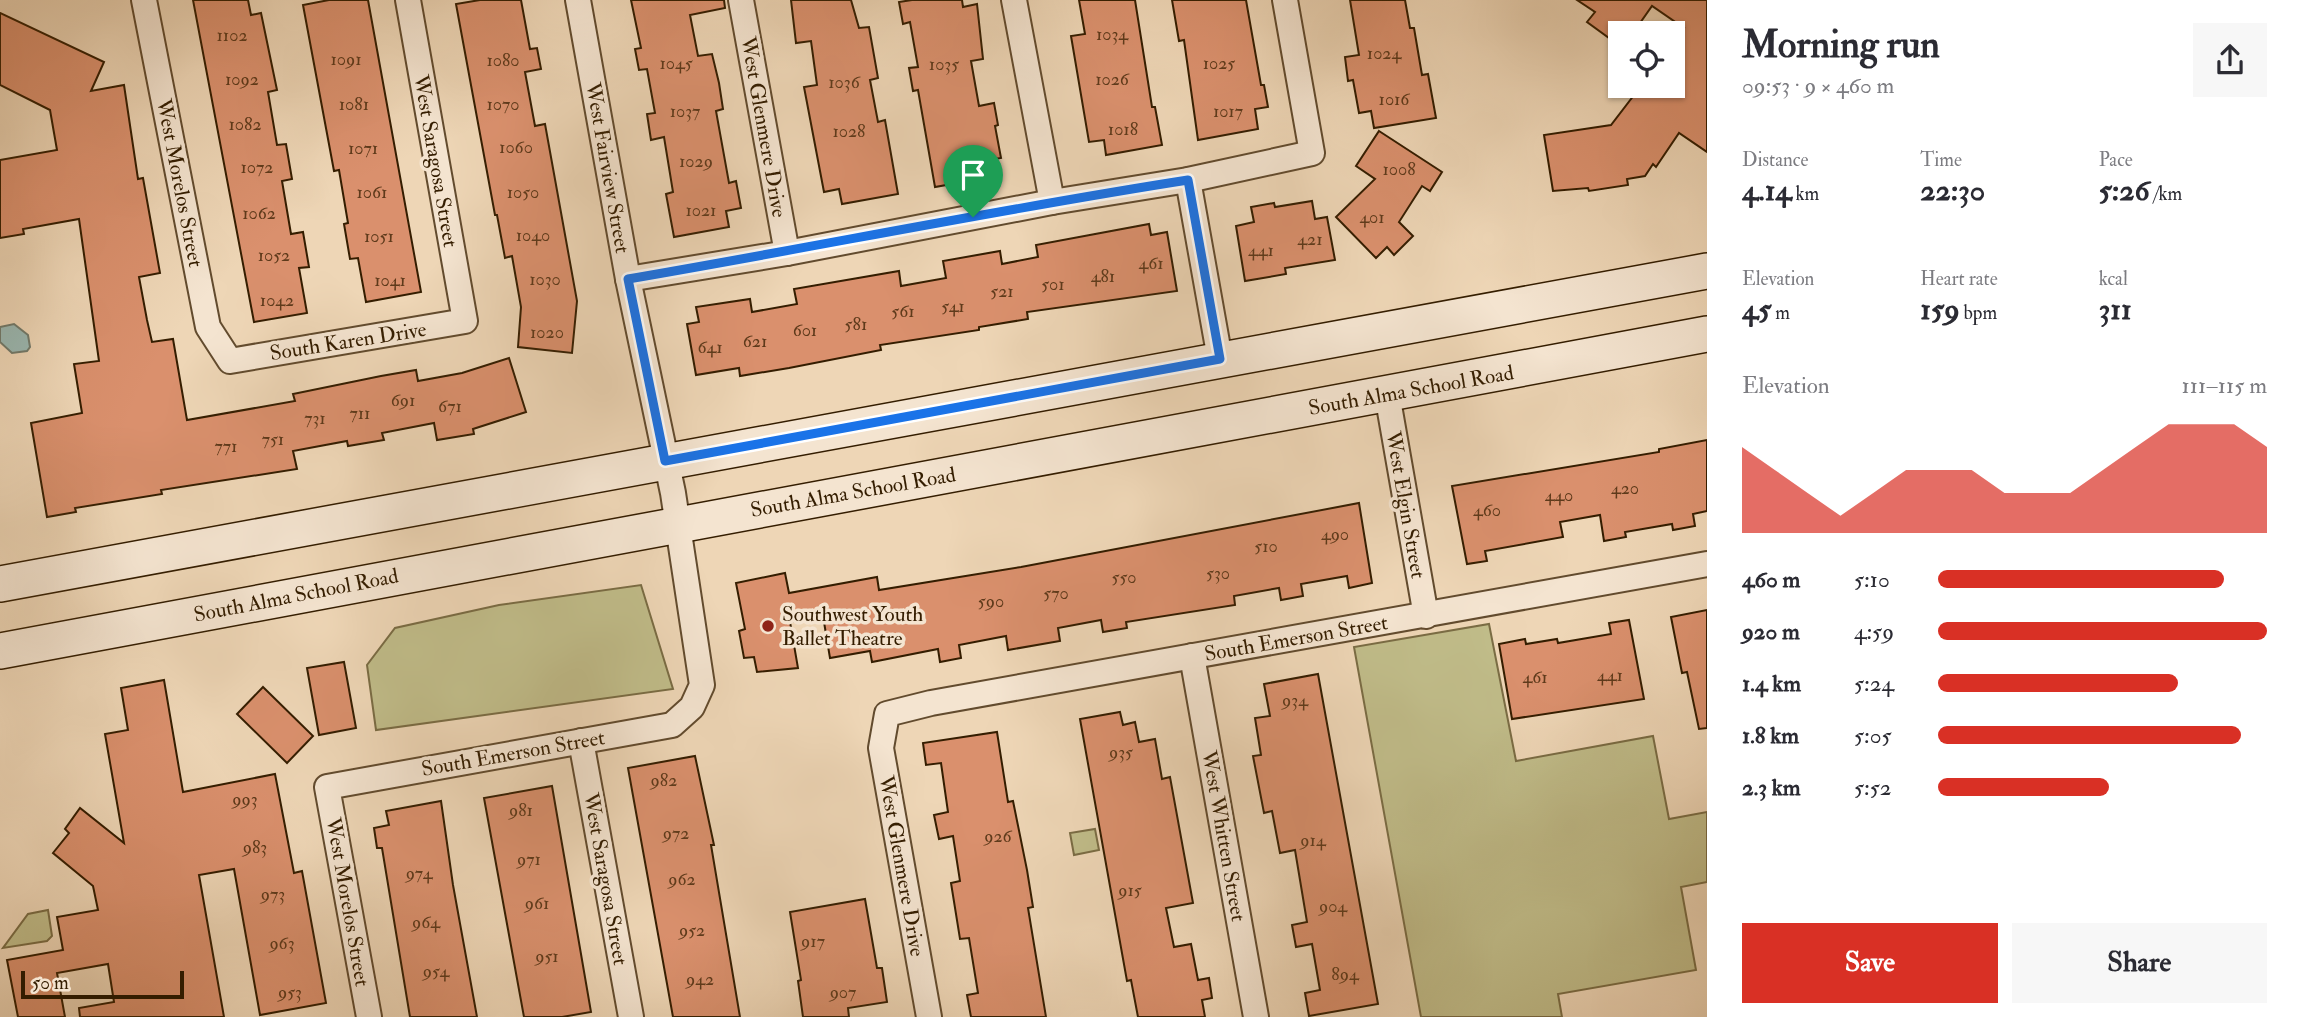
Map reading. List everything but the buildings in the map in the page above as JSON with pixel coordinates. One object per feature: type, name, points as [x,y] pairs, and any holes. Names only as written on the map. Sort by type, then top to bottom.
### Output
[{"type":"main road","points":[[0,584],[1707,271]]},
{"type":"main road","name":"South Alma School Road","points":[[0,651],[1707,334]]},
{"type":"street","name":"West Morelos Street","points":[[144,0],[208,327],[230,361]]},
{"type":"street","name":"West Saragosa Street","points":[[408,0],[465,321]]},
{"type":"street","name":"West Fairview Street","points":[[578,0],[628,279],[665,461],[702,685],[692,707]]},
{"type":"street","name":"West Glenmere Drive","points":[[741,0],[787,253]]},
{"type":"street","points":[[1014,0],[1052,202]]},
{"type":"street","points":[[628,279],[1188,180],[1312,153],[1285,0]]},
{"type":"street","points":[[1188,180],[1220,359]]},
{"type":"street","name":"South Karen Drive","points":[[230,361],[465,321]]},
{"type":"street","name":"West Elgin Street","points":[[1387,394],[1426,616]]},
{"type":"street","name":"South Emerson Street","points":[[887,714],[1192,656],[1707,564]]},
{"type":"street","name":"West Whitten Street","points":[[1192,656],[1256,1017]]},
{"type":"street","name":"South Emerson Street","points":[[327,787],[673,725],[692,707]]},
{"type":"street","name":"West Glenmere Drive","points":[[887,714],[881,748],[929,1017]]},
{"type":"street","name":"West Saragosa Street","points":[[581,741],[631,1017]]},
{"type":"street","name":"West Morelos Street","points":[[327,787],[369,1017]]},
{"type":"shaded area","points":[[641,585],[673,689],[376,730],[367,665],[395,628],[499,605]]},
{"type":"shaded area","points":[[1489,624],[1516,761],[1653,736],[1669,819],[1707,812],[1707,882],[1681,887],[1696,970],[1558,994],[1562,1017],[1421,1017],[1354,647]]},
{"type":"shaded area","points":[[1095,829],[1099,850],[1074,855],[1070,833]]},
{"type":"shaded area","points":[[48,910],[52,936],[47,941],[3,948],[28,914]]},
{"type":"water","points":[[14,324],[28,335],[30,347],[27,351],[12,353],[0,342],[0,327]]},
{"type":"place","name":"Southwest Youth Ballet Theatre","points":[[768,626]]},
{"type":"route","points":[[1188,180],[1220,359],[665,461],[628,279],[787,253],[973,217],[1188,180]]}]
